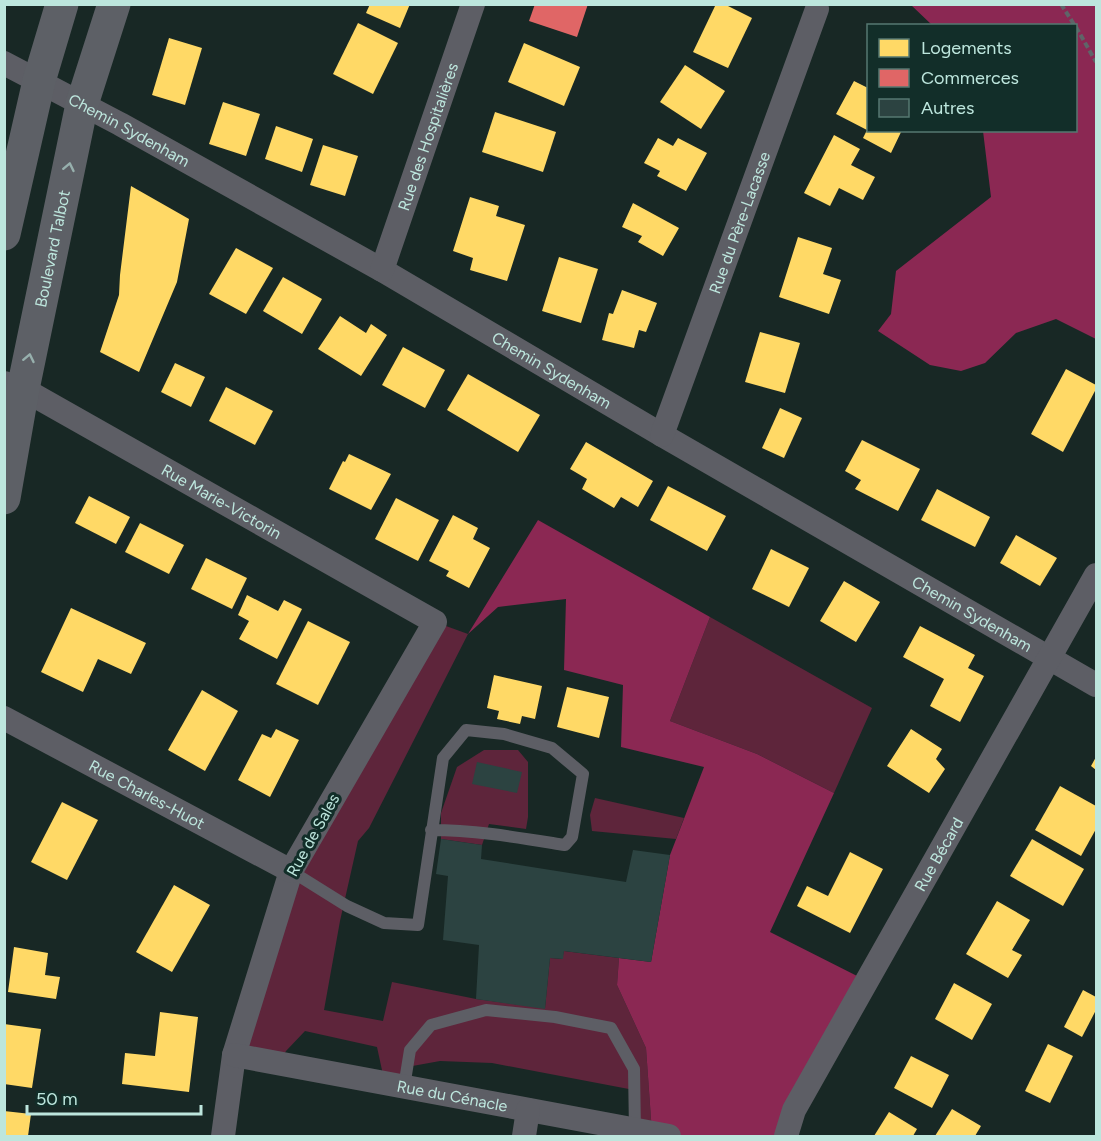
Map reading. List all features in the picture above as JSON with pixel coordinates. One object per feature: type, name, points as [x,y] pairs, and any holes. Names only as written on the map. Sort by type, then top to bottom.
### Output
[{"type":"main road","points":[[4,234],[39,81],[62,4]]},
{"type":"main road","name":"Boulevard Talbot","points":[[4,498],[14,386],[82,104],[114,4]]},
{"type":"street","name":"Rue des Hospitalières","points":[[382,270],[473,4]]},
{"type":"street","name":"Rue du Père-Lacasse","points":[[662,435],[817,9]]},
{"type":"street","name":"Chemin Sydenham","points":[[4,63],[382,270],[662,435],[1096,685]]},
{"type":"street","name":"Rue Marie-Victorin","points":[[14,386],[435,622]]},
{"type":"street","name":"Rue Bécard","points":[[786,1137],[794,1110],[1096,575]]},
{"type":"street","name":"Rue de Sales","points":[[222,1137],[234,1055],[291,871],[435,622]]},
{"type":"street","name":"Rue Charles-Huot","points":[[4,718],[291,871]]},
{"type":"street","name":"Rue du Cénacle","points":[[234,1055],[669,1137]]},
{"type":"street","points":[[524,1137],[528,1110]]},
{"type":"lane","points":[[291,871],[347,906],[384,923],[418,925],[431,830],[443,758],[466,730],[504,734],[552,748],[583,774],[572,837],[565,845],[506,835],[431,830]]},
{"type":"lane","points":[[404,1087],[410,1050],[431,1025],[486,1010],[555,1017],[610,1028],[634,1069],[635,1131]]},
{"type":"path","points":[[1061,4],[1074,24]]},
{"type":"path","points":[[1077,29],[1096,62]]},
{"type":"shaded area","points":[[911,5],[1096,5],[1096,339],[1056,319],[1016,333],[985,363],[961,371],[930,365],[878,331],[891,314],[896,271],[991,197],[983,132],[1077,132],[1077,24],[931,24]]},
{"type":"shaded area","points":[[538,520],[710,617],[670,721],[757,754],[834,793],[770,932],[867,981],[790,1136],[669,1136],[652,1133],[646,1048],[617,985],[619,958],[651,962],[670,855],[704,767],[621,747],[623,685],[564,670],[566,599],[498,607],[468,634]]},
{"type":"shaded area","points":[[710,617],[872,708],[834,793],[757,754],[670,721]]},
{"type":"shaded area","points":[[435,622],[468,634],[369,828],[358,841],[340,921],[324,1010],[383,1021],[392,982],[476,999],[545,1008],[550,958],[562,959],[564,951],[619,958],[617,985],[646,1048],[652,1133],[635,1131],[634,1090],[492,1063],[440,1061],[407,1067],[403,1087],[385,1084],[377,1047],[305,1031],[286,1051],[278,1064],[234,1055],[291,871]]},
{"type":"shaded area","points":[[484,750],[518,750],[528,762],[526,829],[489,824],[482,845],[441,839],[441,813],[457,767]]},
{"type":"shaded area","points":[[595,798],[684,818],[676,839],[592,831],[590,815]]},
{"type":"building: Logements","points":[[370,4],[410,4],[400,28],[366,13]]},
{"type":"building: Logements","points":[[716,4],[724,4],[752,18],[728,68],[693,52]]},
{"type":"building: Logements","points":[[358,23],[398,43],[373,94],[333,74]]},
{"type":"building: Logements","points":[[169,38],[202,48],[185,105],[152,95]]},
{"type":"building: Logements","points":[[524,43],[580,67],[564,106],[508,82]]},
{"type":"building: Logements","points":[[685,65],[725,91],[701,129],[660,102]]},
{"type":"building: Logements","points":[[854,81],[867,88],[867,130],[836,114]]},
{"type":"building: Logements","points":[[223,102],[260,114],[246,156],[209,144]]},
{"type":"building: Logements","points":[[495,112],[556,132],[543,172],[482,152]]},
{"type":"building: Logements","points":[[276,126],[313,139],[302,172],[265,159]]},
{"type":"building: Logements","points":[[867,130],[867,132],[901,132],[891,153],[863,138]]},
{"type":"building: Logements","points":[[834,135],[860,149],[851,165],[875,177],[863,200],[839,188],[830,206],[804,193]]},
{"type":"building: Logements","points":[[658,138],[673,146],[678,138],[707,153],[686,191],[657,176],[660,171],[644,163]]},
{"type":"building: Logements","points":[[323,145],[358,156],[345,196],[310,185]]},
{"type":"building: Logements","points":[[131,186],[189,219],[177,282],[139,372],[100,352],[119,295]]},
{"type":"building: Logements","points":[[470,197],[499,206],[496,216],[525,225],[507,281],[470,270],[473,258],[453,251]]},
{"type":"building: Logements","points":[[633,203],[679,228],[663,256],[638,242],[642,236],[622,227]]},
{"type":"building: Logements","points":[[798,237],[832,248],[823,274],[841,280],[829,314],[779,297]]},
{"type":"building: Logements","points":[[236,248],[273,268],[246,314],[209,294]]},
{"type":"building: Logements","points":[[559,257],[598,269],[581,323],[542,311]]},
{"type":"building: Logements","points":[[283,277],[322,299],[302,334],[263,311]]},
{"type":"building: Logements","points":[[622,290],[657,303],[646,332],[639,330],[634,348],[602,340],[609,313],[613,314]]},
{"type":"building: Logements","points":[[340,316],[366,333],[371,324],[387,335],[361,376],[318,349]]},
{"type":"building: Logements","points":[[760,332],[800,343],[785,393],[745,382]]},
{"type":"building: Logements","points":[[403,347],[445,370],[425,408],[382,385]]},
{"type":"building: Logements","points":[[175,363],[205,377],[191,407],[161,392]]},
{"type":"building: Logements","points":[[1066,369],[1096,385],[1096,389],[1063,452],[1031,434]]},
{"type":"building: Logements","points":[[468,374],[540,415],[518,452],[447,410]]},
{"type":"building: Logements","points":[[226,387],[273,411],[255,445],[209,421]]},
{"type":"building: Logements","points":[[780,408],[802,418],[784,458],[762,448]]},
{"type":"building: Logements","points":[[862,440],[920,469],[898,511],[855,489],[861,480],[845,471]]},
{"type":"building: Logements","points":[[586,442],[653,481],[638,507],[621,497],[614,508],[582,489],[587,479],[570,469]]},
{"type":"building: Logements","points":[[349,454],[391,474],[371,510],[329,489]]},
{"type":"building: Logements","points":[[668,486],[726,516],[707,551],[650,520]]},
{"type":"building: Logements","points":[[937,489],[990,517],[975,547],[921,520]]},
{"type":"building: Logements","points":[[89,496],[130,517],[116,544],[75,523]]},
{"type":"building: Logements","points":[[396,498],[439,520],[418,561],[375,539]]},
{"type":"building: Logements","points":[[453,515],[478,528],[473,539],[490,548],[469,588],[446,576],[449,571],[429,561]]},
{"type":"building: Logements","points":[[140,523],[184,545],[169,574],[125,552]]},
{"type":"building: Logements","points":[[1016,535],[1057,558],[1040,586],[1000,563]]},
{"type":"building: Logements","points":[[771,549],[809,568],[789,607],[752,589]]},
{"type":"building: Logements","points":[[206,558],[247,578],[232,609],[191,589]]},
{"type":"building: Logements","points":[[844,581],[880,602],[856,642],[820,621]]},
{"type":"building: Logements","points":[[247,595],[278,611],[284,600],[302,609],[277,659],[239,639],[249,621],[238,615]]},
{"type":"building: Logements","points":[[71,608],[146,643],[131,674],[98,659],[83,692],[41,672]]},
{"type":"building: Logements","points":[[308,621],[350,642],[318,705],[276,684]]},
{"type":"building: Logements","points":[[920,626],[975,655],[968,668],[984,676],[960,722],[930,706],[944,679],[903,657]]},
{"type":"building: Logements","points":[[494,675],[542,686],[535,719],[522,716],[520,724],[497,719],[499,711],[487,708]]},
{"type":"building: Logements","points":[[567,687],[609,697],[599,738],[557,727]]},
{"type":"building: Logements","points":[[202,690],[238,711],[205,771],[168,750]]},
{"type":"building: Logements","points":[[276,729],[299,740],[270,797],[238,780],[262,734],[271,738]]},
{"type":"building: Logements","points":[[911,729],[942,749],[936,759],[945,769],[929,793],[887,766]]},
{"type":"building: Logements","points":[[1096,757],[1096,770],[1091,766]]},
{"type":"building: Logements","points":[[1060,786],[1096,806],[1096,829],[1081,856],[1035,830]]},
{"type":"building: Logements","points":[[62,802],[98,820],[67,880],[31,862]]},
{"type":"building: Logements","points":[[1032,839],[1084,869],[1063,906],[1010,876]]},
{"type":"building: Logements","points":[[850,852],[883,869],[850,933],[797,906],[807,886],[828,896]]},
{"type":"building: Logements","points":[[174,885],[210,905],[172,972],[136,952]]},
{"type":"building: Logements","points":[[997,901],[1030,920],[1012,950],[1022,955],[1008,978],[966,954]]},
{"type":"building: Logements","points":[[14,947],[48,953],[45,975],[60,977],[56,999],[8,992]]},
{"type":"building: Logements","points":[[954,983],[992,1004],[972,1040],[935,1019]]},
{"type":"building: Logements","points":[[1083,990],[1096,997],[1096,1010],[1082,1037],[1064,1027]]},
{"type":"building: Logements","points":[[160,1012],[198,1017],[189,1092],[122,1084],[125,1053],[155,1056]]},
{"type":"building: Logements","points":[[4,1024],[41,1029],[32,1088],[4,1084]]},
{"type":"building: Logements","points":[[1048,1044],[1073,1056],[1050,1103],[1025,1091]]},
{"type":"building: Logements","points":[[911,1056],[949,1075],[932,1108],[894,1088]]},
{"type":"building: Logements","points":[[952,1109],[981,1126],[975,1136],[935,1136]]},
{"type":"building: Logements","points":[[4,1111],[31,1114],[28,1136],[4,1136]]},
{"type":"building: Logements","points":[[889,1112],[917,1129],[913,1136],[874,1136]]},
{"type":"building: Commerces","points":[[535,4],[588,4],[577,37],[529,21]]},
{"type":"building: Autres","points":[[477,762],[522,772],[517,793],[472,784]]},
{"type":"building: Autres","points":[[441,839],[482,845],[481,859],[626,882],[633,850],[670,855],[651,962],[564,951],[563,959],[550,958],[545,1009],[476,999],[479,945],[443,940],[448,876],[436,874]]}]
